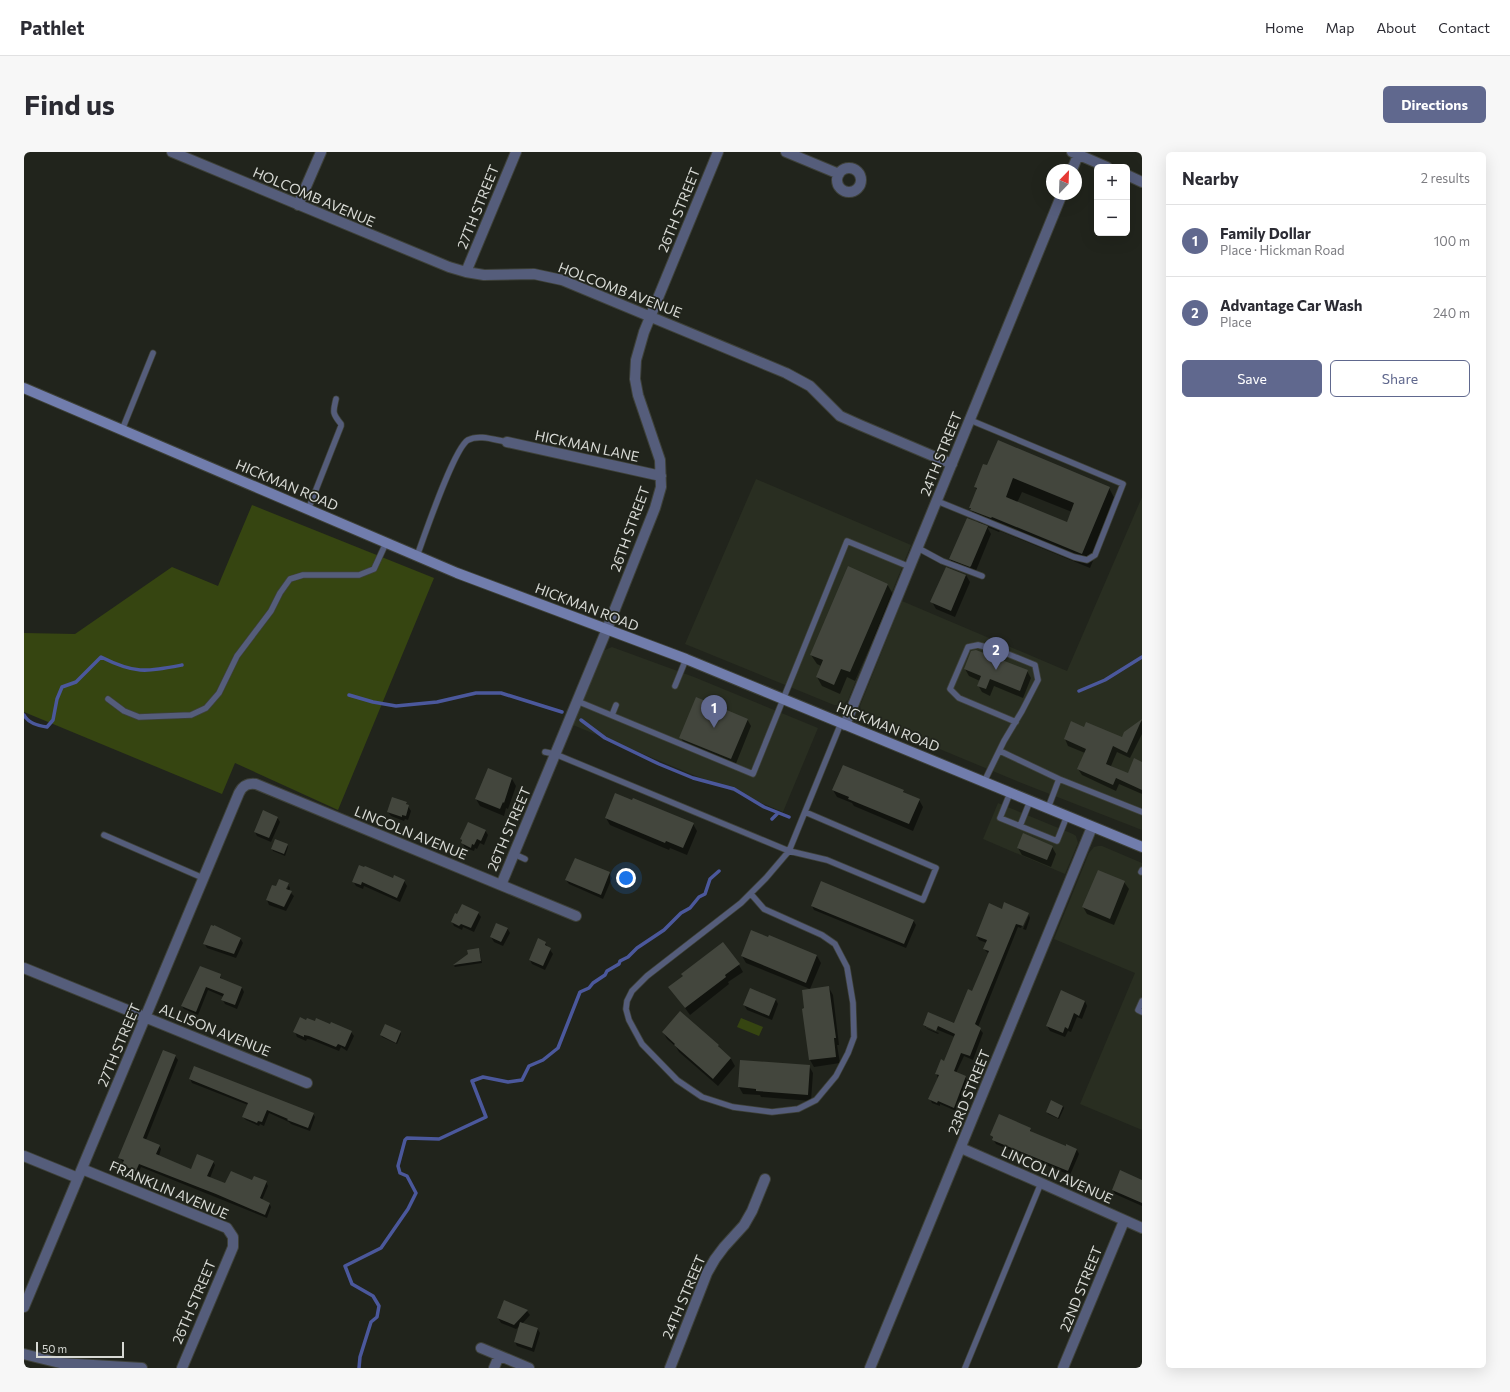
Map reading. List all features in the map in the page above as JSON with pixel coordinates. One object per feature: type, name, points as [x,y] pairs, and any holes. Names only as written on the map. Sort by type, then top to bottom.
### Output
[{"type":"main road","name":"HICKMAN ROAD","points":[[24,388],[457,573],[686,659],[1142,847]]},
{"type":"street","name":"HOLCOMB AVENUE","points":[[172,152],[409,252],[466,272],[484,275],[534,274],[562,280],[786,373],[810,386],[840,416],[952,464]]},
{"type":"street","points":[[298,205],[320,152]]},
{"type":"street","name":"27TH STREET","points":[[466,272],[516,152]]},
{"type":"street","name":"26TH STREET","points":[[501,885],[607,629],[655,508],[661,487],[660,460],[638,395],[635,379],[636,360],[651,317],[717,152]]},
{"type":"street","points":[[786,152],[839,174]]},
{"type":"street","points":[[1073,164],[1075,153],[1100,164]]},
{"type":"street","points":[[1130,176],[1142,182]]},
{"type":"street","name":"24TH STREET","points":[[843,724],[918,548],[1060,200]]},
{"type":"street","name":"HICKMAN LANE","points":[[507,442],[660,476]]},
{"type":"street","name":"LINCOLN AVENUE","points":[[239,793],[241,788],[246,785],[251,783],[256,784],[576,916]]},
{"type":"street","name":"27TH STREET","points":[[24,1307],[28,1287],[78,1178],[239,793]]},
{"type":"street","name":"23RD STREET","points":[[870,1368],[1092,827]]},
{"type":"street","name":"ALLISON AVENUE","points":[[24,968],[307,1083]]},
{"type":"street","name":"LINCOLN AVENUE","points":[[961,1148],[1142,1228]]},
{"type":"street","points":[[24,1156],[78,1178]]},
{"type":"street","name":"FRANKLIN AVENUE","points":[[82,1168],[227,1228],[233,1236],[233,1247]]},
{"type":"street","name":"24TH STREET","points":[[670,1368],[707,1273],[724,1247],[744,1225],[752,1211],[765,1179]]},
{"type":"street","name":"22ND STREET","points":[[1063,1368],[1124,1221]]},
{"type":"street","name":"26TH STREET","points":[[182,1368],[233,1247]]},
{"type":"street","points":[[481,1348],[528,1368]]},
{"type":"street","points":[[24,1354],[60,1363],[142,1368]]},
{"type":"street","points":[[494,1368],[499,1356]]},
{"type":"lane","points":[[122,430],[153,353]]},
{"type":"lane","points":[[308,510],[341,426],[334,416],[333,410],[336,399]]},
{"type":"lane","points":[[937,501],[1074,557],[1088,560],[1095,555],[1123,484],[970,420]]},
{"type":"lane","points":[[417,556],[445,480],[466,441],[475,437],[507,442]]},
{"type":"lane","points":[[577,701],[657,731],[753,774],[847,541],[910,567]]},
{"type":"lane","points":[[108,699],[124,711],[139,717],[190,715],[206,708],[219,693],[237,656],[270,611],[290,579],[303,575],[359,576],[374,569],[386,543]]},
{"type":"lane","points":[[918,548],[942,561],[982,576]]},
{"type":"lane","points":[[984,782],[1004,742],[1016,722],[1038,680],[1035,665],[998,650],[978,645],[968,647],[950,689],[959,698],[1016,722]]},
{"type":"lane","points":[[675,686],[686,659]]},
{"type":"lane","points":[[612,715],[616,705]]},
{"type":"lane","points":[[751,894],[764,909],[822,935],[836,944],[847,967],[853,1003],[854,1037],[848,1053],[836,1076],[816,1100],[798,1109],[772,1112],[733,1107],[702,1097],[676,1080],[642,1044],[629,1020],[626,1009],[627,1001],[636,986],[751,894],[789,851],[843,724]]},
{"type":"lane","points":[[545,752],[555,754],[789,851],[827,860],[923,900],[936,868],[805,812]]},
{"type":"lane","points":[[1000,752],[1142,812]]},
{"type":"lane","points":[[1048,808],[1059,778]]},
{"type":"lane","points":[[1010,792],[1000,818],[1057,841],[1067,816]]},
{"type":"lane","points":[[1020,826],[1030,801]]},
{"type":"lane","points":[[104,835],[203,878]]},
{"type":"lane","points":[[514,854],[525,859]]},
{"type":"lane","points":[[1142,1001],[1138,1010],[1142,1012]]},
{"type":"lane","points":[[965,1368],[1042,1183]]},
{"type":"shaded area","points":[[756,479],[911,545],[848,700],[842,705],[834,705],[685,644]]},
{"type":"shaded area","points":[[1142,497],[1142,830],[1019,782],[862,716],[860,706],[902,601],[1067,671]]},
{"type":"shaded area","points":[[612,647],[694,677],[818,728],[783,812],[573,725],[603,653],[605,650]]},
{"type":"shaded area","points":[[998,803],[1076,836],[1078,843],[1065,874],[983,839]]},
{"type":"shaded area","points":[[1102,846],[1142,863],[1142,1130],[1080,1104],[1135,973],[1054,939],[1089,853],[1094,847]]},
{"type":"green space","points":[[252,505],[434,578],[338,810],[235,763],[222,794],[24,712],[24,633],[75,634],[172,567],[218,586]]},
{"type":"green space","points":[[741,1018],[763,1027],[759,1036],[737,1027]]},
{"type":"building","points":[[998,440],[1110,487],[1082,554],[992,517],[991,518],[970,510],[971,508],[969,508],[977,488],[974,487],[983,464],[987,465]],"holes":[[[1013,478],[1074,503],[1067,522],[1006,497]]]},
{"type":"building","points":[[967,518],[988,526],[970,567],[949,559]]},
{"type":"building","points":[[848,566],[888,584],[850,672],[841,669],[834,685],[816,677],[823,660],[810,655]]},
{"type":"building","points":[[946,567],[966,575],[951,611],[930,602]]},
{"type":"building","points":[[976,650],[1028,670],[1020,691],[990,679],[986,689],[977,686],[981,676],[964,669],[971,651]]},
{"type":"building","points":[[696,697],[748,719],[731,759],[679,738]]},
{"type":"building","points":[[1142,719],[1127,753],[1113,746],[1106,764],[1128,773],[1134,758],[1142,762],[1142,790],[1116,778],[1113,785],[1077,769],[1086,749],[1064,739],[1071,721],[1084,727],[1086,722],[1122,737],[1124,732]]},
{"type":"building","points":[[843,765],[904,790],[903,792],[920,799],[909,824],[848,799],[849,797],[832,790]]},
{"type":"building","points":[[488,768],[512,778],[504,803],[503,802],[500,809],[475,799]]},
{"type":"building","points":[[615,793],[632,800],[633,798],[694,823],[683,848],[666,841],[665,843],[605,818]]},
{"type":"building","points":[[392,797],[407,802],[406,804],[409,805],[406,816],[402,815],[402,817],[387,812]]},
{"type":"building","points":[[263,810],[278,817],[269,838],[254,832]]},
{"type":"building","points":[[468,822],[486,830],[481,841],[477,839],[474,845],[472,844],[471,848],[461,843],[462,840],[460,839]]},
{"type":"building","points":[[1023,833],[1053,846],[1047,860],[1017,848]]},
{"type":"building","points":[[275,839],[288,844],[284,854],[271,849]]},
{"type":"building","points":[[575,858],[610,872],[601,895],[565,880]]},
{"type":"building","points":[[359,865],[365,866],[393,878],[394,875],[405,880],[397,898],[362,882],[361,885],[352,882]]},
{"type":"building","points":[[1098,870],[1125,881],[1110,919],[1082,907]]},
{"type":"building","points":[[279,879],[289,883],[286,889],[292,891],[284,907],[266,900],[272,885],[276,886]]},
{"type":"building","points":[[821,881],[914,920],[904,944],[811,906]]},
{"type":"building","points":[[1004,902],[1029,913],[1023,926],[1016,924],[975,1024],[981,1028],[970,1056],[961,1053],[954,1071],[966,1076],[954,1108],[938,1101],[937,1103],[928,1099],[939,1075],[935,1074],[941,1059],[944,1061],[955,1034],[938,1026],[936,1031],[923,1025],[928,1012],[954,1023],[968,989],[972,991],[989,951],[983,949],[987,940],[976,936],[989,903],[1002,909]]},
{"type":"building","points":[[462,904],[479,912],[471,928],[461,924],[459,926],[451,922],[455,913],[457,914]]},
{"type":"building","points":[[496,923],[508,928],[501,942],[490,937]]},
{"type":"building","points":[[211,925],[241,938],[234,954],[203,944]]},
{"type":"building","points":[[751,930],[768,937],[769,935],[817,955],[806,983],[741,956]]},
{"type":"building","points":[[538,938],[546,942],[545,945],[551,948],[543,966],[529,960]]},
{"type":"building","points":[[723,942],[740,964],[725,975],[726,977],[685,1008],[668,987],[683,976],[681,974]]},
{"type":"building","points":[[479,948],[481,961],[453,965],[468,954],[467,950]]},
{"type":"building","points":[[200,966],[221,974],[220,978],[242,987],[235,1005],[221,1000],[224,994],[206,987],[196,1012],[181,1006]]},
{"type":"building","points":[[829,986],[836,1038],[834,1038],[836,1057],[809,1060],[802,1009],[804,1008],[802,990]]},
{"type":"building","points":[[750,988],[776,999],[769,1016],[743,1005]]},
{"type":"building","points":[[1061,990],[1085,1001],[1079,1016],[1074,1013],[1068,1029],[1065,1027],[1063,1033],[1046,1026]]},
{"type":"building","points":[[680,1011],[719,1045],[718,1046],[731,1058],[713,1079],[674,1045],[675,1044],[662,1032]]},
{"type":"building","points":[[300,1017],[306,1020],[307,1018],[315,1021],[316,1018],[330,1024],[331,1022],[352,1031],[345,1047],[338,1044],[336,1047],[309,1036],[304,1035],[304,1037],[293,1032]]},
{"type":"building","points":[[385,1024],[401,1031],[396,1043],[380,1035]]},
{"type":"building","points":[[163,1050],[176,1055],[143,1138],[160,1145],[156,1154],[191,1169],[197,1154],[214,1161],[207,1176],[225,1183],[231,1171],[252,1180],[254,1176],[267,1181],[260,1198],[270,1203],[265,1215],[139,1164],[136,1171],[122,1165],[124,1160],[118,1158]]},
{"type":"building","points":[[740,1060],[810,1065],[808,1095],[756,1091],[756,1089],[738,1087]]},
{"type":"building","points":[[194,1066],[314,1113],[308,1128],[267,1110],[262,1122],[258,1121],[257,1123],[242,1117],[248,1103],[189,1079]]},
{"type":"building","points":[[1051,1100],[1063,1106],[1058,1118],[1046,1112]]},
{"type":"building","points":[[999,1114],[1031,1128],[1030,1131],[1077,1149],[1068,1171],[992,1140],[993,1137],[990,1135]]},
{"type":"building","points":[[1120,1170],[1142,1180],[1142,1203],[1112,1190]]},
{"type":"building","points":[[504,1300],[528,1310],[514,1325],[497,1318]]},
{"type":"building","points":[[520,1322],[538,1328],[532,1348],[514,1342]]},
{"type":"waterway","points":[[24,715],[31,722],[47,727],[53,720],[57,699],[62,687],[76,682],[101,657],[113,663],[140,670],[159,669],[182,665]]},
{"type":"waterway","points":[[1079,691],[1105,680],[1142,657]]},
{"type":"waterway","points":[[349,695],[373,702],[396,706],[437,702],[476,693],[501,693],[562,712]]},
{"type":"waterway","points":[[581,720],[605,738],[659,764],[693,778],[734,789],[764,807],[789,817]]},
{"type":"waterway","points":[[772,819],[778,813]]},
{"type":"waterway","points":[[359,1368],[360,1357],[371,1322],[377,1317],[379,1306],[373,1296],[352,1284],[345,1266],[381,1248],[408,1209],[416,1193],[407,1176],[400,1173],[398,1166],[405,1140],[407,1138],[439,1139],[486,1117],[472,1081],[483,1077],[508,1082],[522,1080],[529,1066],[543,1060],[558,1048],[580,992],[589,988],[593,983],[605,975],[607,971],[619,964],[620,961],[628,957],[637,948],[664,930],[681,913],[690,908],[699,897],[705,894],[710,879],[719,871]]},
{"type":"place","name":"Advantage Car Wash","points":[[996,670]]},
{"type":"place","name":"Family Dollar","points":[[714,728]]}]
